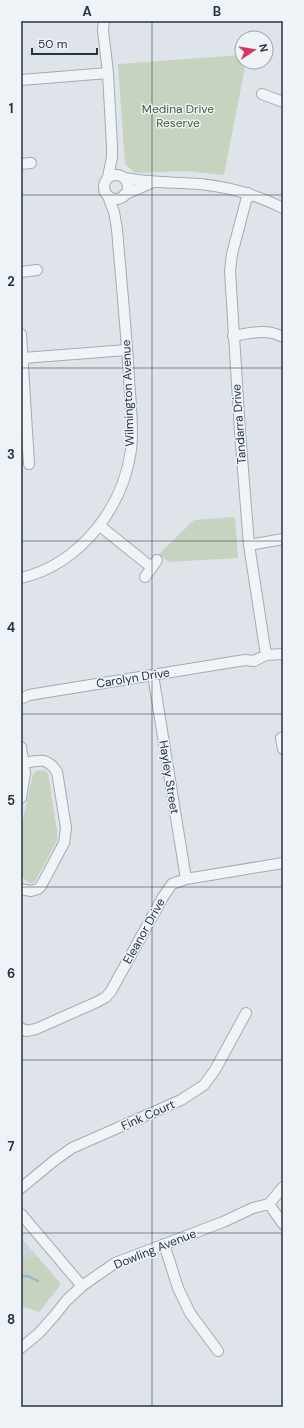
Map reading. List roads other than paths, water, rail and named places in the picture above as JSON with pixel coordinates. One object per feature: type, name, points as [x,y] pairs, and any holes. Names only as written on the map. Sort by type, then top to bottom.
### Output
[{"type":"street","points":[[103,24],[108,73],[112,146],[112,157],[108,177],[104,187],[105,192],[108,196],[114,198],[123,196],[155,182]]},
{"type":"street","points":[[21,80],[108,73]]},
{"type":"street","points":[[262,94],[283,102]]},
{"type":"street","points":[[112,146],[123,177],[128,186],[123,196]]},
{"type":"street","points":[[108,177],[115,174],[137,180],[203,184],[248,193],[283,208]]},
{"type":"street","name":"Tandarra Drive","points":[[248,193],[236,235],[230,265],[233,336],[249,545],[265,652]]},
{"type":"street","name":"Wilmington Avenue","points":[[21,578],[62,561],[78,549],[100,526],[121,489],[131,450],[132,426],[117,229],[114,212],[108,196]]},
{"type":"street","name":"Wilmington Avenue","points":[[117,229],[123,196]]},
{"type":"street","points":[[21,272],[37,270]]},
{"type":"street","points":[[233,336],[268,332],[283,337]]},
{"type":"street","points":[[21,334],[29,464]]},
{"type":"street","points":[[23,358],[127,350]]},
{"type":"street","points":[[100,526],[154,564],[145,577]]},
{"type":"street","points":[[249,545],[283,539]]},
{"type":"street","points":[[265,652],[283,651]]},
{"type":"street","points":[[265,652],[283,654]]},
{"type":"street","name":"Carolyn Drive","points":[[21,699],[30,695],[152,675],[245,660],[254,661],[265,652]]},
{"type":"street","name":"Hayley Street","points":[[152,675],[186,879]]},
{"type":"street","points":[[281,738],[283,749]]},
{"type":"street","points":[[21,747],[25,778],[21,798]]},
{"type":"street","points":[[21,889],[31,891],[35,890],[44,883],[64,843],[66,828],[57,772],[54,767],[45,760],[23,763]]},
{"type":"street","name":"Eleanor Drive","points":[[21,1028],[26,1031],[36,1029],[106,997],[111,991],[167,889],[172,884],[186,879],[283,863]]},
{"type":"street","name":"Fink Court","points":[[21,1188],[72,1148],[180,1100],[204,1085],[215,1070],[246,1013]]},
{"type":"street","points":[[283,1187],[269,1204],[283,1224]]},
{"type":"street","name":"Dowling Avenue","points":[[21,1348],[39,1333],[66,1300],[82,1286],[114,1263],[223,1222],[253,1208],[269,1204]]},
{"type":"street","points":[[21,1214],[82,1286]]},
{"type":"street","points":[[164,1244],[178,1288],[190,1312],[218,1351]]},
{"type":"waterway","points":[[21,1276],[28,1276],[38,1281]]},
{"type":"park label","name":"Medina Drive Reserve","points":[[178,116]]}]
